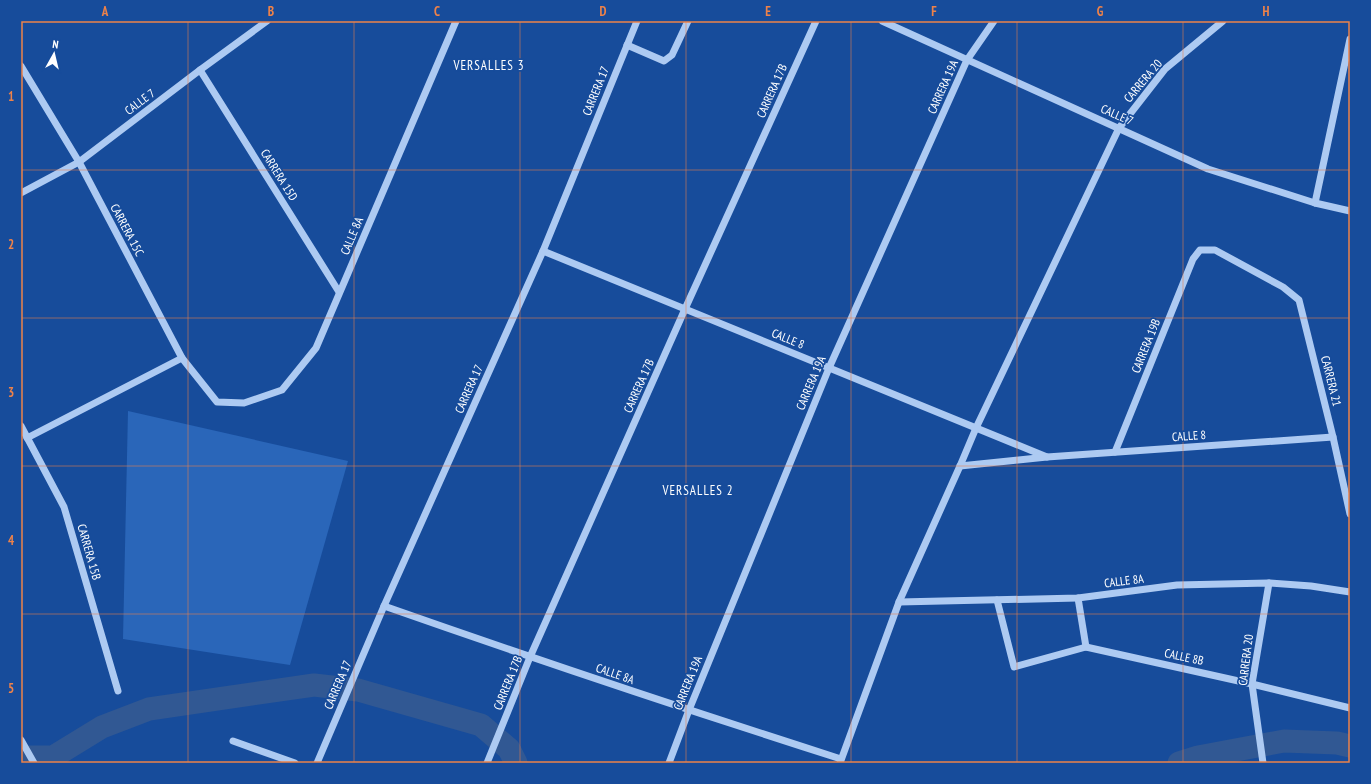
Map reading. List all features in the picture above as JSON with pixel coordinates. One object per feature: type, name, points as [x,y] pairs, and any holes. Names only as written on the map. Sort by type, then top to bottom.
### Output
[{"type":"street","name":"CALLE 7","points":[[21,193],[79,162],[267,21]]},
{"type":"street","name":"CALLE 8A","points":[[217,402],[244,403],[282,390],[316,348],[456,21]]},
{"type":"street","name":"CARRERA 17","points":[[317,763],[384,606],[543,251],[637,21]]},
{"type":"street","points":[[627,45],[664,61],[672,55],[688,21]]},
{"type":"street","name":"CARRERA 17B","points":[[488,760],[530,657],[685,309],[816,21]]},
{"type":"street","name":"CALLE 7","points":[[882,21],[1208,169],[1315,203],[1350,211]]},
{"type":"street","name":"CARRERA 19A","points":[[668,763],[829,368],[967,60],[994,21]]},
{"type":"street","name":"CARRERA 20","points":[[1119,128],[1165,69],[1223,21]]},
{"type":"street","points":[[1315,203],[1350,39]]},
{"type":"street","name":"CARRERA 15C","points":[[21,66],[79,162],[182,358],[217,402]]},
{"type":"street","name":"CARRERA 15D","points":[[200,70],[339,292]]},
{"type":"street","points":[[840,761],[899,602],[976,428],[1119,128]]},
{"type":"street","name":"CARRERA 21","points":[[1200,250],[1215,250],[1283,287],[1299,300],[1333,437],[1350,514]]},
{"type":"street","name":"CARRERA 19B","points":[[1115,452],[1193,259],[1200,250]]},
{"type":"street","name":"CALLE 8","points":[[543,251],[1047,457]]},
{"type":"street","points":[[27,438],[182,358]]},
{"type":"street","name":"CARRERA 15B","points":[[21,426],[64,507],[118,691]]},
{"type":"street","name":"CALLE 8","points":[[960,466],[1047,457],[1333,437]]},
{"type":"street","name":"CALLE 8A","points":[[899,602],[1078,598],[1177,585],[1269,583],[1311,586],[1350,592]]},
{"type":"street","name":"CARRERA 20","points":[[1263,762],[1252,684],[1269,583]]},
{"type":"street","points":[[1078,598],[1086,647]]},
{"type":"street","name":"CALLE 8B","points":[[997,600],[1014,667],[1086,647],[1252,684],[1350,708]]},
{"type":"street","name":"CALLE 8A","points":[[384,606],[530,657],[840,761]]},
{"type":"street","points":[[21,740],[34,763]]},
{"type":"street","points":[[233,741],[295,763]]},
{"type":"shaded area","points":[[128,411],[348,461],[290,665],[123,639]]},
{"type":"waterway","points":[[21,763],[25,757],[53,757],[102,727],[149,709],[314,685],[358,690],[481,725],[509,749],[516,763]]},
{"type":"waterway","points":[[1179,763],[1198,757],[1284,741],[1337,743],[1350,746]]},
{"type":"district","name":"VERSALLES 3","points":[[489,65]]},
{"type":"district","name":"VERSALLES 2","points":[[698,490]]}]
